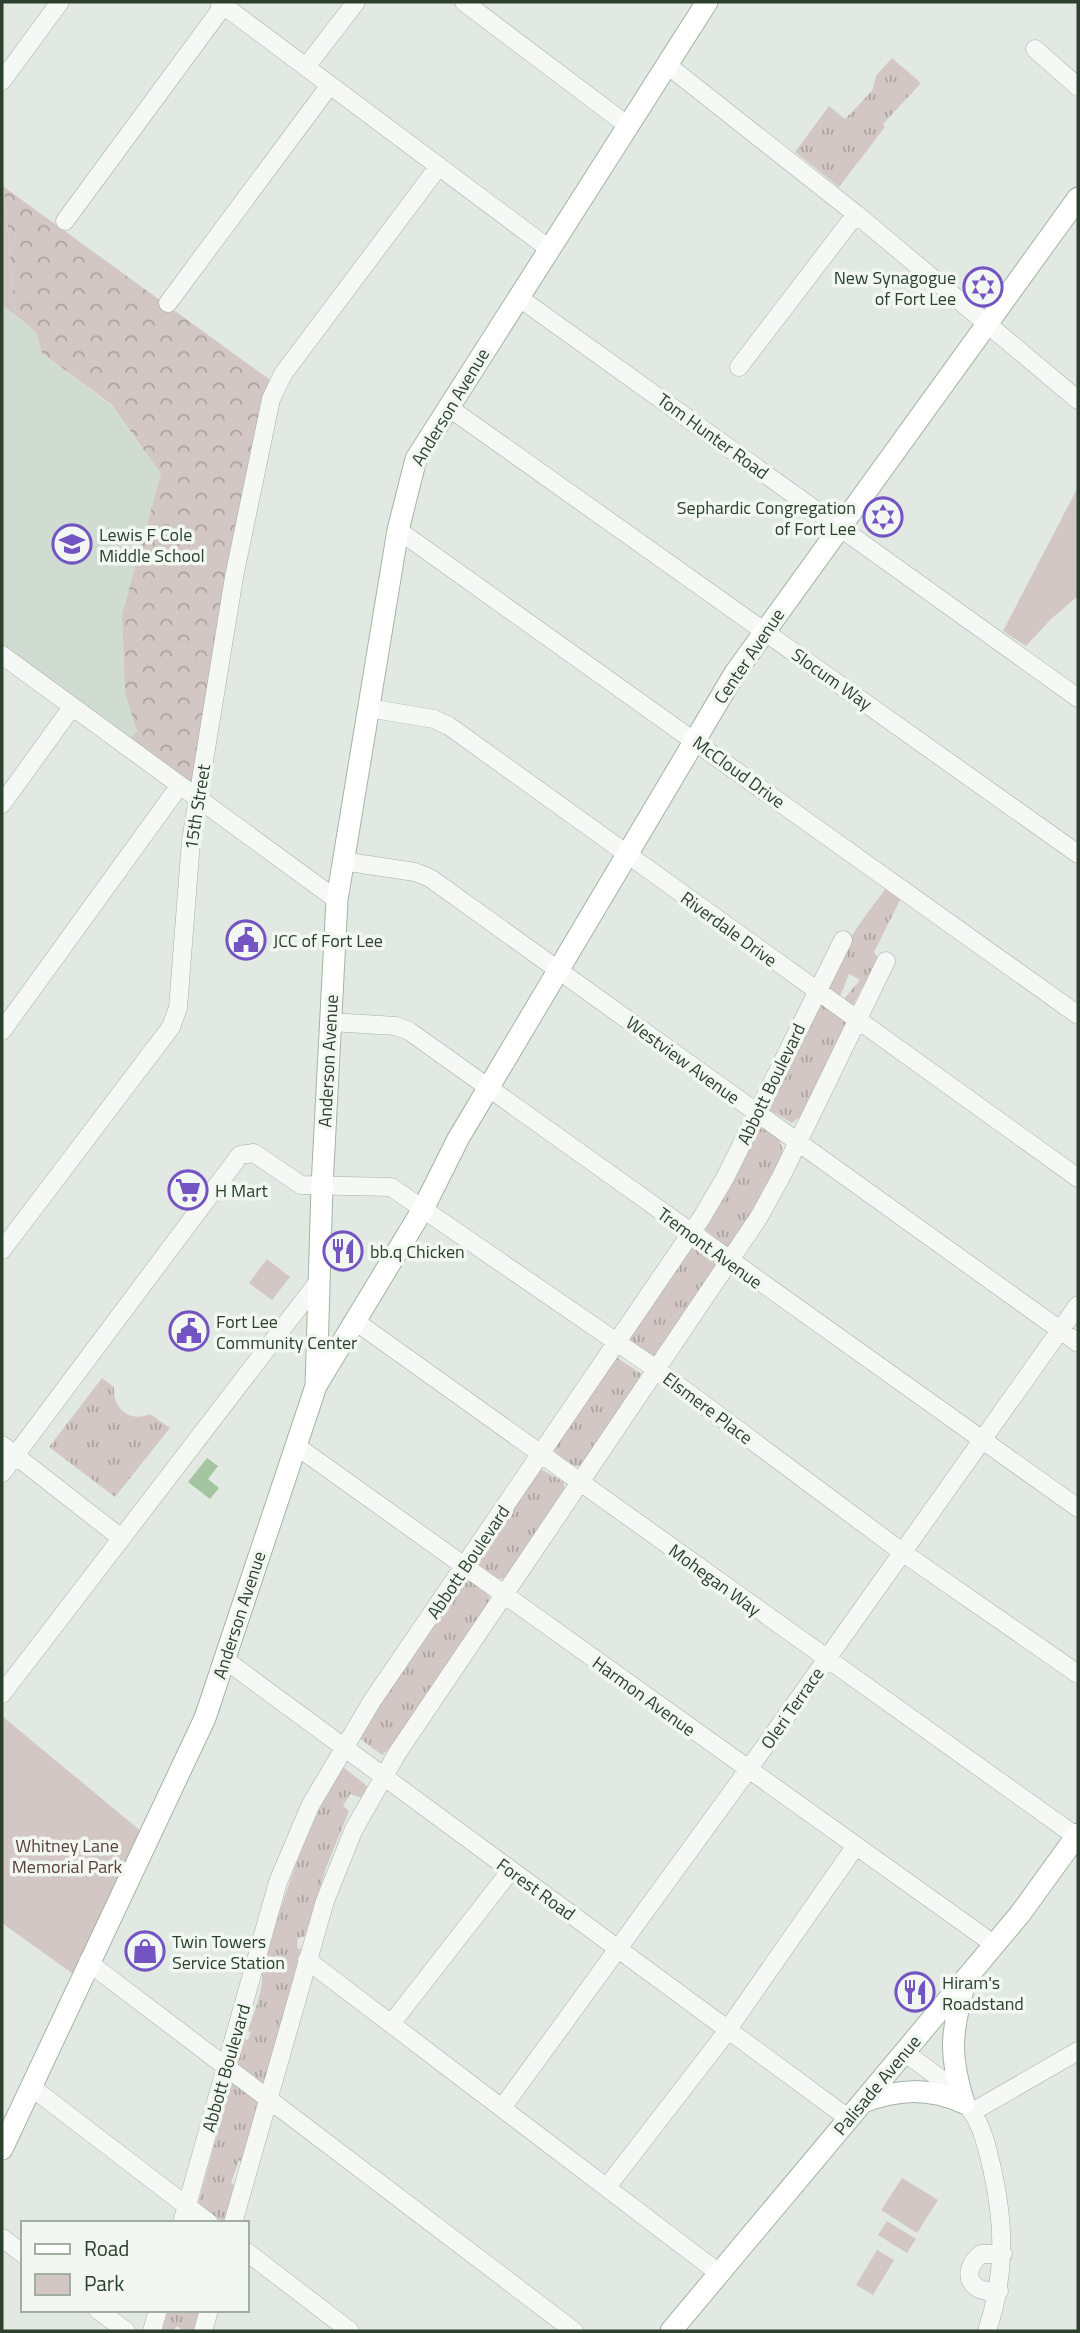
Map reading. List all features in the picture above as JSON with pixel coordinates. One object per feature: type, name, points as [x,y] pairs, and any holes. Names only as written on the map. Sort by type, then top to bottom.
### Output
[{"type":"main road","name":"Anderson Avenue","points":[[2,2150],[88,1962],[205,1718],[316,1386],[322,1186],[337,900],[398,530],[416,459],[626,125],[707,2]]},
{"type":"main road","name":"Center Avenue","points":[[316,1386],[423,1209],[458,1139],[735,673],[1078,198]]},
{"type":"main road","name":"Palisade Avenue","points":[[671,2331],[995,1945],[1077,1835]]},
{"type":"main road","points":[[966,1980],[952,2045],[955,2074],[968,2107]]},
{"type":"main road","points":[[855,2110],[892,2092],[909,2090],[933,2092],[968,2107]]},
{"type":"street","points":[[2,81],[60,2]]},
{"type":"street","points":[[306,67],[356,2]]},
{"type":"street","points":[[464,2],[626,125]]},
{"type":"street","points":[[65,221],[222,3],[548,248]]},
{"type":"street","points":[[1035,49],[1078,87]]},
{"type":"street","points":[[666,64],[856,214],[1078,400]]},
{"type":"street","points":[[169,303],[330,85]]},
{"type":"street","name":"15th Street","points":[[2,1250],[171,1027],[178,1008],[186,883],[198,799],[234,577],[271,399],[283,374],[439,166]]},
{"type":"street","points":[[739,368],[856,214]]},
{"type":"street","name":"Tom Hunter Road","points":[[518,297],[1078,698]]},
{"type":"street","name":"Slocum Way","points":[[448,407],[1078,854]]},
{"type":"street","name":"McCloud Drive","points":[[398,530],[1078,1015]]},
{"type":"street","points":[[2,655],[337,900]]},
{"type":"street","points":[[2,804],[72,707]]},
{"type":"street","name":"Riverdale Drive","points":[[368,708],[434,719],[449,726],[1078,1178]]},
{"type":"street","points":[[2,1031],[180,785]]},
{"type":"street","name":"Westview Avenue","points":[[342,861],[415,872],[430,878],[1078,1343]]},
{"type":"street","name":"Abbott Boulevard","points":[[185,2214],[278,1882],[299,1831],[343,1747],[691,1234],[725,1178],[843,940]]},
{"type":"street","points":[[234,2221],[307,1961],[338,1864],[383,1776],[765,1207],[886,961]]},
{"type":"street","name":"Tremont Avenue","points":[[330,1022],[396,1027],[409,1031],[1078,1508]]},
{"type":"street","name":"Center Avenue","points":[[391,1187],[413,1192],[421,1188],[458,1139]]},
{"type":"street","points":[[2,1473],[8,1450],[240,1155],[254,1153],[301,1185],[391,1187]]},
{"type":"street","name":"Elsmere Place","points":[[391,1187],[656,1369],[902,1552],[1078,1674]]},
{"type":"street","points":[[2,1695],[318,1282]]},
{"type":"street","name":"Oleri Terrace","points":[[502,2108],[748,1770],[1078,1305]]},
{"type":"street","name":"Mohegan Way","points":[[355,1321],[826,1659],[1077,1835]]},
{"type":"street","name":"Harmon Avenue","points":[[295,1445],[995,1945]]},
{"type":"street","points":[[8,1450],[121,1538]]},
{"type":"street","name":"Forest Road","points":[[224,1659],[728,2029],[855,2110]]},
{"type":"street","points":[[607,2187],[728,2029],[855,1847]]},
{"type":"street","points":[[391,2024],[511,1870]]},
{"type":"street","points":[[307,1961],[719,2273]]},
{"type":"street","points":[[88,1962],[574,2331]]},
{"type":"street","points":[[968,2107],[1078,2051]]},
{"type":"street","points":[[904,2052],[947,2085],[968,2107],[987,2146],[1000,2208],[1003,2254],[999,2291],[987,2331]]},
{"type":"street","points":[[30,2086],[185,2214],[204,2221]]},
{"type":"street","points":[[2,2238],[21,2252]]},
{"type":"street","points":[[248,2253],[350,2331]]},
{"type":"street","points":[[999,2291],[978,2291],[973,2287],[970,2275],[973,2260],[981,2254],[1003,2254]]},
{"type":"street","points":[[101,2312],[126,2331]]},
{"type":"street","points":[[152,2331],[157,2312]]},
{"type":"street","points":[[203,2331],[208,2312]]},
{"type":"shaded area","name":"Lewis F Cole Middle School","points":[[2,306],[36,332],[42,353],[110,404],[161,474],[122,614],[125,693],[137,731],[125,745],[2,655]]},
{"type":"shaded area","points":[[207,1458],[218,1466],[208,1479],[219,1488],[210,1499],[188,1482]]},
{"type":"green space","points":[[892,58],[921,83],[883,124],[885,127],[839,187],[795,152],[829,106],[845,119],[872,91],[876,76]]},
{"type":"green space","points":[[2,186],[4,187],[15,315],[2,306]]},
{"type":"green space","points":[[4,187],[277,385],[198,798],[124,745],[137,731],[125,693],[122,614],[161,474],[111,404],[42,353],[36,332],[15,315]]},
{"type":"green space","points":[[1078,487],[1078,596],[1051,619],[1026,646],[1003,631]]},
{"type":"green space","points":[[886,888],[901,898],[874,952],[878,958],[853,1005],[844,999],[860,980],[849,974],[840,996],[828,988],[845,948]]},
{"type":"green space","points":[[822,1004],[845,1020],[846,1025],[801,1116],[792,1123],[768,1109]]},
{"type":"green space","points":[[758,1125],[776,1136],[782,1155],[734,1244],[728,1248],[703,1228]]},
{"type":"green space","points":[[694,1244],[719,1261],[654,1358],[628,1340]]},
{"type":"green space","points":[[267,1259],[290,1277],[272,1300],[249,1283]]},
{"type":"green space","points":[[616,1357],[643,1375],[581,1466],[572,1466],[553,1450]]},
{"type":"green space","points":[[102,1378],[114,1387],[116,1401],[124,1412],[136,1417],[150,1414],[170,1428],[115,1497],[49,1447]]},
{"type":"green space","points":[[539,1468],[564,1482],[564,1493],[506,1578],[499,1579],[480,1566],[477,1560]]},
{"type":"green space","points":[[465,1578],[488,1592],[490,1601],[395,1743],[382,1755],[358,1737]]},
{"type":"green space","name":"Whitney Lane Memorial Park","points":[[2,1716],[148,1837],[80,1979],[2,1923]]},
{"type":"green space","points":[[343,1767],[367,1786],[362,1798],[350,1794],[343,1806],[349,1811],[326,1868],[305,1936],[298,1938],[297,1948],[301,1949],[267,2079],[261,2083],[235,2064],[242,2038],[248,2040],[251,2032],[248,2031],[260,1993],[261,1972],[295,1867],[316,1816]]},
{"type":"green space","points":[[232,2082],[258,2102],[242,2162],[239,2160],[231,2183],[236,2187],[225,2221],[221,2221],[198,2203]]},
{"type":"green space","points":[[902,2178],[938,2200],[917,2233],[881,2210]]},
{"type":"green space","points":[[887,2221],[916,2239],[907,2253],[878,2235]]},
{"type":"green space","points":[[877,2250],[894,2260],[873,2295],[856,2285]]},
{"type":"green space","points":[[167,2312],[201,2312],[197,2331],[183,2331],[177,2326],[172,2331],[162,2331]]},
{"type":"place","name":"New Synagogue of Fort Lee","points":[[983,287]]},
{"type":"place","name":"Sephardic Congregation of Fort Lee","points":[[883,517]]},
{"type":"place","name":"Lewis F Cole Middle School","points":[[72,544]]},
{"type":"place","name":"JCC of Fort Lee","points":[[246,940]]},
{"type":"place","name":"H Mart","points":[[188,1190]]},
{"type":"place","name":"bb.q Chicken","points":[[343,1251]]},
{"type":"place","name":"Fort Lee Community Center","points":[[189,1331]]},
{"type":"place","name":"Twin Towers Service Station","points":[[145,1951]]},
{"type":"place","name":"Hiram's Roadstand","points":[[915,1992]]}]
